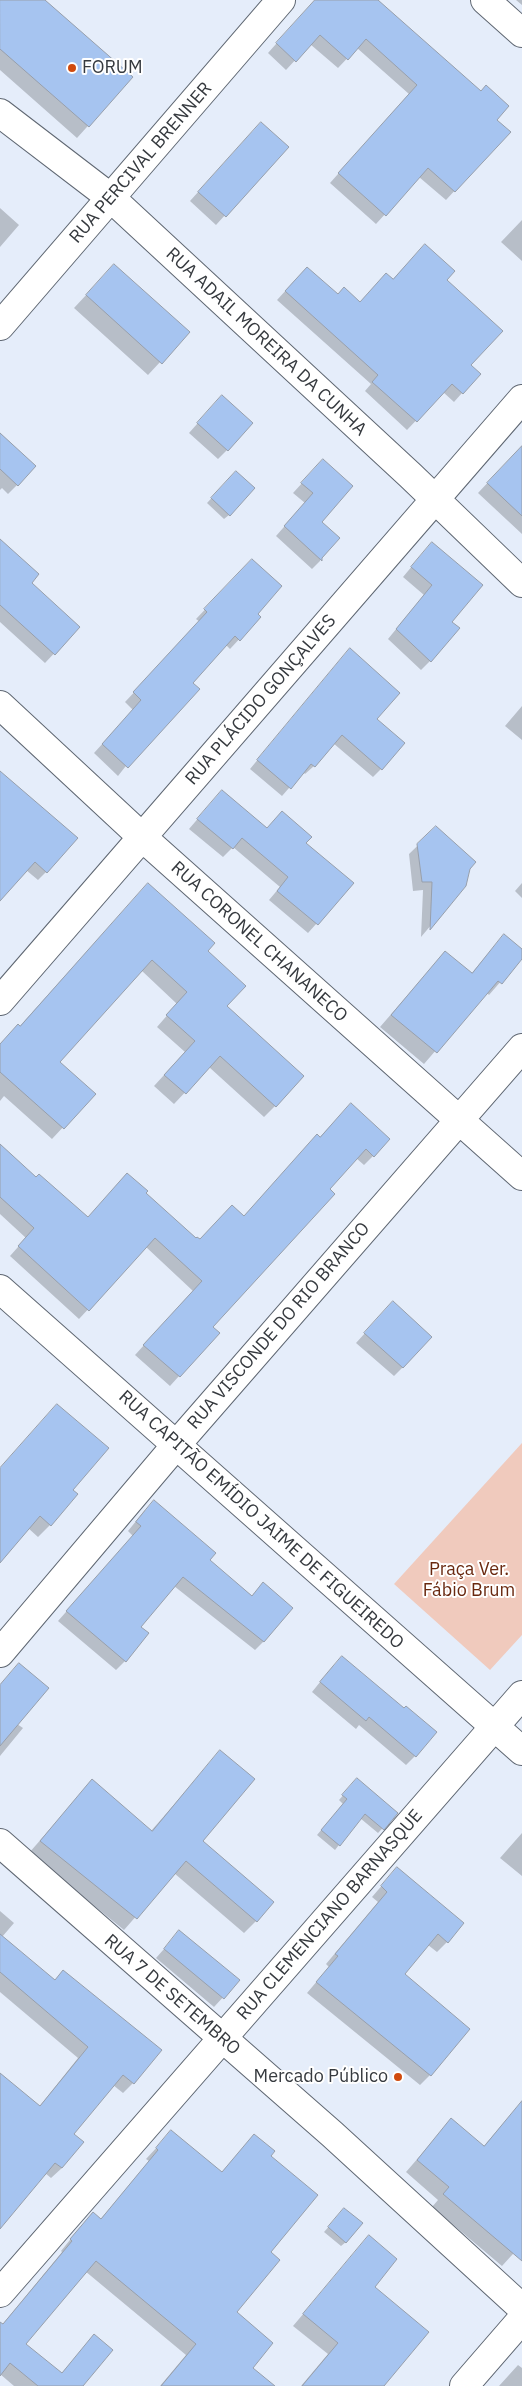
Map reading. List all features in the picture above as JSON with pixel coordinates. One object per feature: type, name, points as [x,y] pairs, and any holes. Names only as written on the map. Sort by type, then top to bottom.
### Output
[{"type":"street","name":"RUA PERCIVAL BRENNER","points":[[0,326],[281,0]]},
{"type":"street","points":[[485,0],[522,33]]},
{"type":"street","name":"RUA ADAIL MOREIRA DA CUNHA","points":[[0,113],[111,198],[436,500],[522,583]]},
{"type":"street","name":"RUA PLÁCIDO GONÇALVES","points":[[0,1002],[522,399]]},
{"type":"street","name":"RUA CORONEL CHANANECO","points":[[0,705],[142,837],[522,1176]]},
{"type":"street","name":"RUA VISCONDE DO RIO BRANCO","points":[[0,1653],[177,1444],[522,1048]]},
{"type":"street","name":"RUA CAPITÃO EMÍDIO JAIME DE FIGUEIREDO","points":[[0,1289],[522,1751]]},
{"type":"street","name":"RUA CLEMENCIANO BARNASQUE","points":[[0,2293],[522,1695]]},
{"type":"street","name":"RUA 7 DE SETEMBRO","points":[[0,1843],[332,2134],[522,2308]]},
{"type":"street","points":[[464,2386],[522,2319]]},
{"type":"green space","name":"Praça Ver. Fábio Brum","points":[[522,1443],[522,1635],[490,1670],[394,1584]]},
{"type":"building","name":"FORUM","points":[[0,0],[45,0],[133,77],[89,127],[0,49]]},
{"type":"building","points":[[315,0],[378,0],[481,91],[486,85],[509,106],[497,120],[511,132],[455,192],[428,168],[386,216],[338,173],[417,85],[366,39],[348,60],[320,35],[296,62],[276,43]]},
{"type":"building","points":[[261,122],[289,147],[226,217],[198,192]]},
{"type":"building","points":[[425,244],[455,271],[447,280],[503,331],[471,365],[481,374],[463,394],[452,384],[417,422],[372,382],[378,375],[285,291],[307,267],[338,294],[344,287],[360,302],[386,273],[393,279]]},
{"type":"building","points":[[114,264],[190,332],[162,364],[86,295]]},
{"type":"building","points":[[222,395],[253,423],[228,451],[197,423]]},
{"type":"building","points":[[0,433],[36,466],[18,486],[0,469]]},
{"type":"building","points":[[522,446],[522,516],[487,483]]},
{"type":"building","points":[[323,459],[353,486],[322,522],[340,538],[322,558],[322,561],[284,526],[313,493],[301,483]]},
{"type":"building","points":[[236,471],[255,488],[230,516],[211,498]]},
{"type":"building","points":[[0,539],[39,574],[32,583],[80,627],[55,655],[0,605]]},
{"type":"building","points":[[432,542],[483,585],[452,622],[460,628],[431,662],[396,629],[432,585],[411,567]]},
{"type":"building","points":[[252,559],[282,586],[258,614],[261,617],[240,641],[235,636],[193,683],[200,689],[128,768],[102,744],[141,700],[133,692],[207,612],[204,609]]},
{"type":"building","points":[[350,648],[400,693],[377,719],[405,743],[382,770],[342,735],[315,767],[311,764],[291,789],[257,760]]},
{"type":"building","points":[[0,771],[78,838],[47,873],[35,862],[0,901]]},
{"type":"building","points":[[222,790],[267,828],[282,811],[312,837],[306,843],[354,883],[318,925],[277,891],[288,877],[242,838],[233,849],[197,819]]},
{"type":"building","points":[[436,826],[476,862],[470,869],[466,886],[430,930],[432,882],[422,882],[417,844]]},
{"type":"building","points":[[148,883],[215,943],[208,951],[246,986],[227,1006],[304,1076],[276,1107],[220,1056],[186,1094],[164,1075],[195,1041],[166,1015],[187,992],[152,960],[60,1062],[96,1094],[64,1129],[0,1072],[0,1044],[18,1024],[20,1026]]},
{"type":"building","points":[[504,934],[522,949],[522,959],[502,984],[498,981],[437,1053],[391,1015],[445,951],[472,973]]},
{"type":"building","points":[[351,1103],[390,1139],[374,1157],[366,1149],[330,1189],[335,1194],[213,1327],[220,1333],[180,1377],[143,1345],[202,1281],[155,1238],[89,1311],[18,1246],[34,1228],[0,1197],[0,1144],[36,1177],[39,1174],[88,1217],[127,1173],[148,1191],[146,1193],[196,1238],[200,1239],[232,1205],[244,1216],[317,1134],[320,1137]]},
{"type":"building","points":[[393,1301],[432,1337],[403,1368],[364,1333]]},
{"type":"building","points":[[57,1404],[109,1448],[73,1490],[78,1494],[51,1526],[40,1516],[0,1563],[0,1468]]},
{"type":"building","points":[[154,1500],[216,1553],[210,1560],[252,1596],[263,1582],[293,1608],[264,1642],[183,1577],[141,1627],[149,1633],[126,1662],[66,1611],[141,1526],[136,1522]]},
{"type":"building","points":[[342,1656],[404,1708],[406,1706],[437,1732],[416,1757],[369,1717],[366,1721],[320,1682]]},
{"type":"building","points":[[19,1663],[49,1688],[0,1746],[0,1685]]},
{"type":"building","points":[[220,1750],[255,1779],[203,1841],[274,1902],[257,1922],[186,1861],[137,1919],[40,1841],[92,1779],[152,1831]]},
{"type":"building","points":[[357,1778],[398,1813],[384,1830],[365,1814],[340,1846],[321,1830],[347,1799],[342,1795]]},
{"type":"building","points":[[397,1867],[464,1923],[448,1943],[438,1934],[405,1974],[470,2029],[431,2076],[316,1982],[338,1956],[335,1954],[387,1892],[381,1886]]},
{"type":"building","points":[[179,1930],[240,1980],[224,1999],[164,1949]]},
{"type":"building","points":[[0,1934],[55,1980],[63,1970],[162,2050],[134,2084],[123,2075],[74,2134],[84,2142],[62,2168],[55,2163],[0,2229],[0,2073],[40,2106],[88,2047],[0,1972]]},
{"type":"building","points":[[522,2101],[522,2261],[443,2194],[449,2187],[417,2160],[451,2118],[484,2146]]},
{"type":"building","points":[[171,2130],[222,2172],[254,2134],[275,2151],[271,2156],[318,2195],[271,2252],[280,2260],[237,2312],[273,2343],[253,2368],[275,2386],[161,2386],[196,2344],[96,2261],[26,2344],[62,2373],[94,2334],[113,2350],[83,2386],[38,2386],[10,2363],[0,2376],[0,2322],[3,2324],[72,2241],[70,2239],[93,2212],[101,2219],[158,2150],[156,2148]]},
{"type":"building","points":[[344,2208],[363,2223],[346,2243],[328,2227]]},
{"type":"building","points":[[369,2235],[397,2259],[375,2287],[429,2332],[384,2386],[302,2386],[338,2343],[303,2314]]},
{"type":"place","name":"FORUM","points":[[72,68]]},
{"type":"place","name":"Mercado Público","points":[[398,2077]]}]
